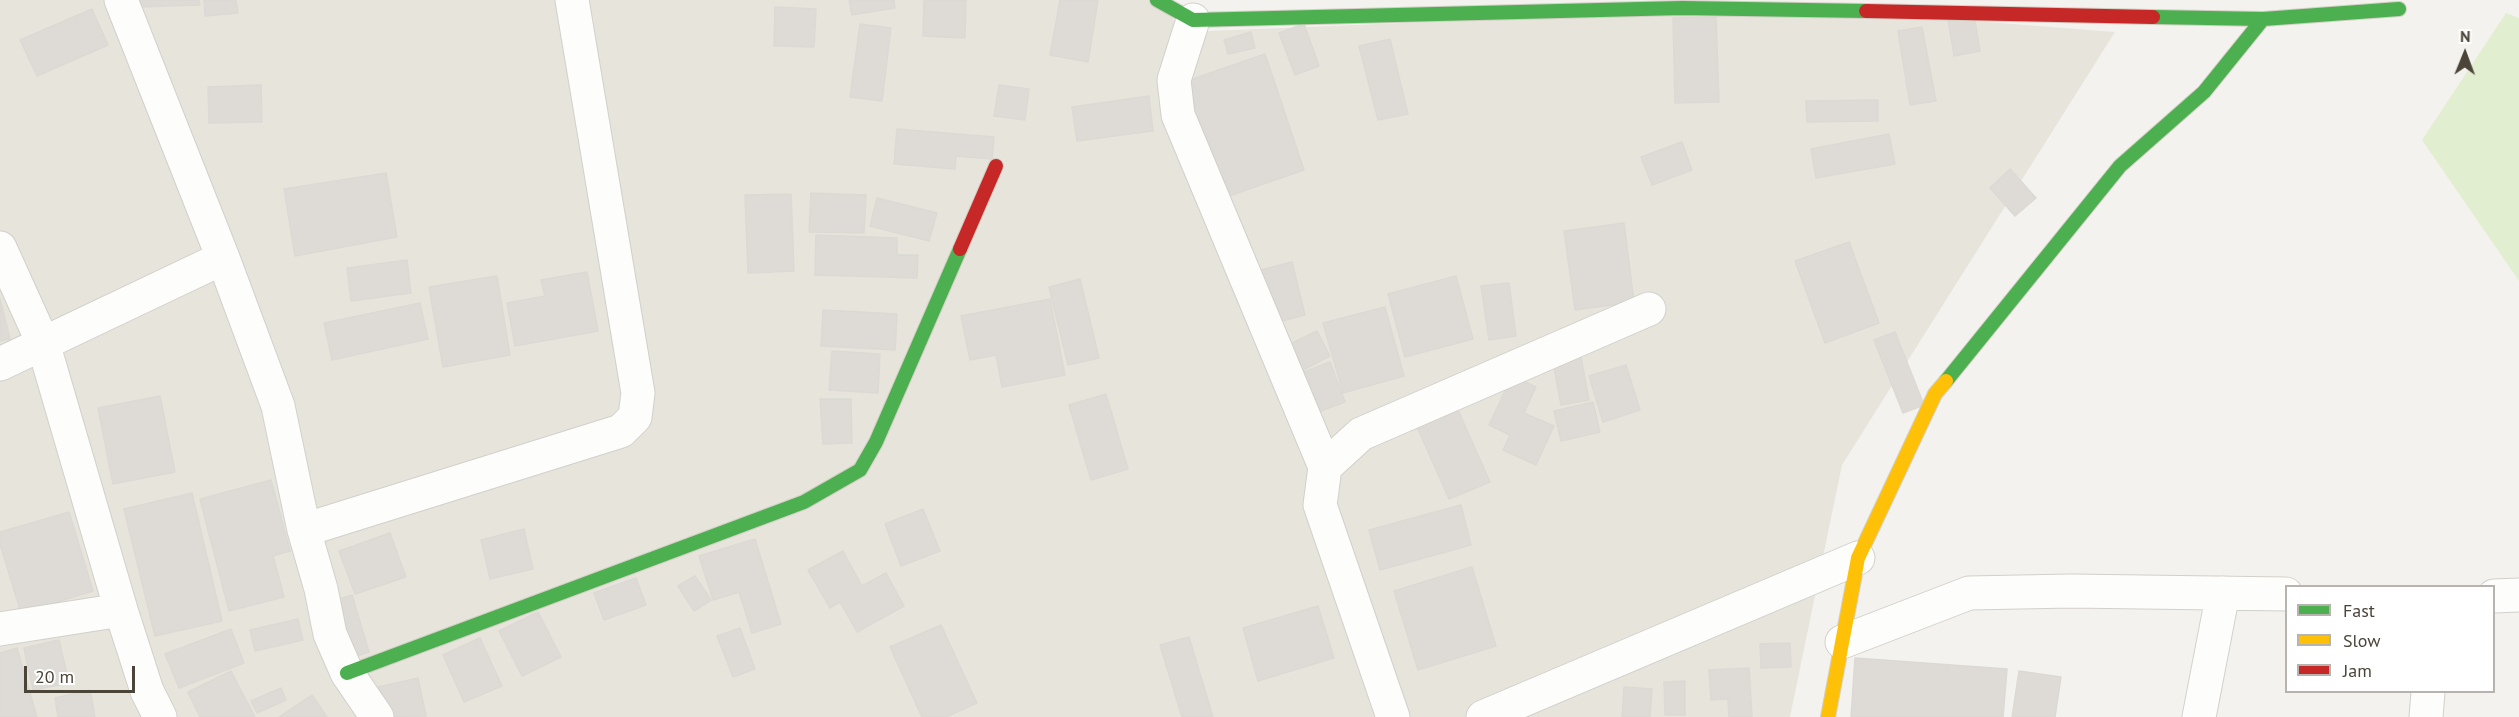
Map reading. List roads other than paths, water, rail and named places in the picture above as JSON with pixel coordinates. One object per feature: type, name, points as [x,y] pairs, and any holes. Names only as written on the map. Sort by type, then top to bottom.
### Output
[{"type":"street","points":[[121,0],[223,258],[278,406],[304,530],[321,589],[330,634],[347,673],[377,717]]},
{"type":"street","points":[[304,530],[621,431],[635,417],[638,393],[572,0]]},
{"type":"street","points":[[1393,717],[1320,505],[1325,467],[1178,114],[1174,80],[1172,6],[1682,8],[2263,19],[2399,9]]},
{"type":"street","points":[[1828,717],[1858,558],[1935,394],[2120,166],[2204,92],[2263,19]]},
{"type":"street","points":[[347,673],[804,502],[860,470],[876,442],[996,166]]},
{"type":"street","points":[[0,248],[44,343],[147,691],[160,717]]},
{"type":"street","points":[[0,364],[223,258]]},
{"type":"street","points":[[1325,467],[1361,434],[1649,309]]},
{"type":"street","points":[[1483,717],[1858,558]]},
{"type":"street","points":[[1842,642],[1969,593],[2071,591],[2285,594]]},
{"type":"street","points":[[2199,717],[2223,593]]},
{"type":"street","points":[[2495,596],[2519,595]]},
{"type":"street","points":[[0,629],[122,610]]},
{"type":"street","points":[[2426,717],[2428,693]]}]
